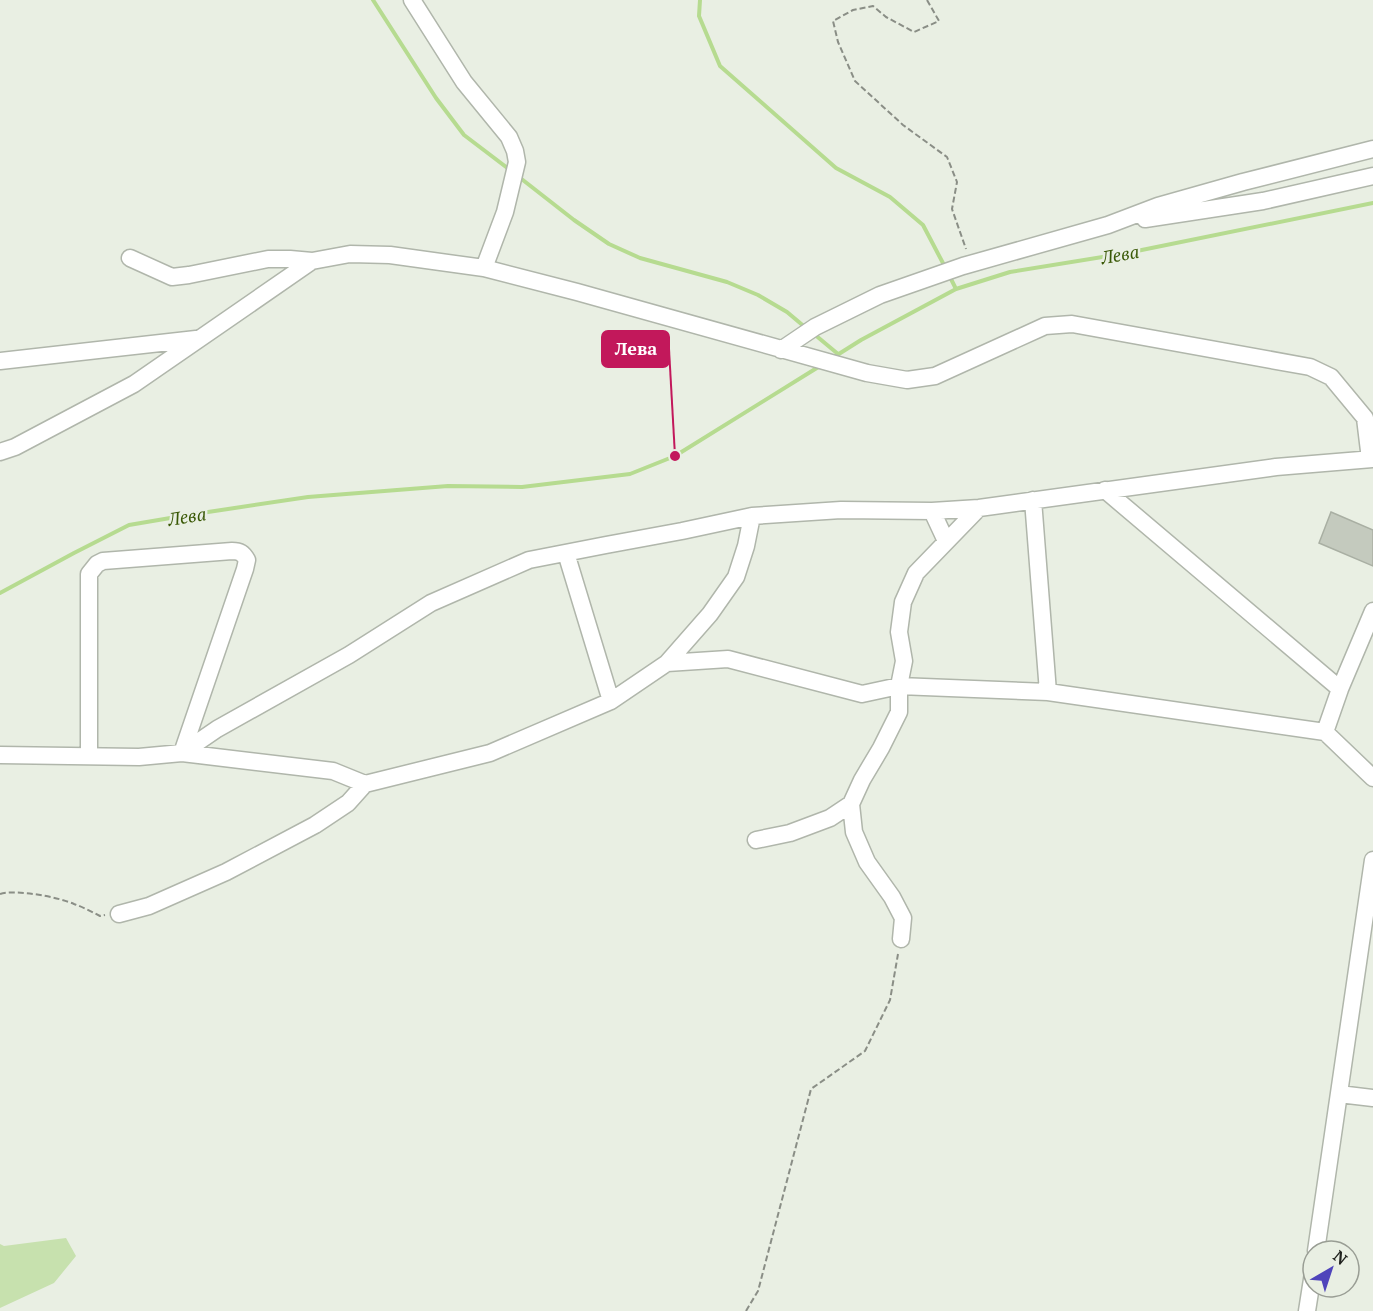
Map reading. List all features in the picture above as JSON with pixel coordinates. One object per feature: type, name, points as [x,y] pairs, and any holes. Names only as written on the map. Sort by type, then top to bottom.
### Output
[{"type":"street","points":[[412,0],[464,82],[508,137],[515,151],[517,162],[505,212],[484,268]]},
{"type":"street","points":[[789,352],[815,327],[880,295],[971,264],[1108,225],[1158,206],[1373,149]]},
{"type":"street","points":[[1108,225],[1263,201],[1373,176]]},
{"type":"street","points":[[129,258],[172,277],[268,259],[312,261],[350,254],[390,255],[484,268],[867,373],[907,380],[935,376],[1045,326],[1072,324],[1310,367],[1331,377],[1365,418],[1372,459],[1276,467],[979,508],[932,511],[842,510],[752,516],[529,560],[431,603],[349,655],[217,729],[182,753]]},
{"type":"street","points":[[0,452],[26,441],[134,384],[312,261]]},
{"type":"street","points":[[0,362],[200,338]]},
{"type":"street","points":[[1105,490],[1340,689]]},
{"type":"street","points":[[1033,500],[1048,692]]},
{"type":"street","points":[[901,939],[903,918],[892,897],[867,862],[854,832],[851,804],[899,712],[899,686],[904,661],[899,632],[903,602],[916,573],[979,508]]},
{"type":"street","points":[[932,511],[946,542]]},
{"type":"street","points":[[0,755],[139,757],[182,753],[333,771],[366,783],[490,753],[611,700],[667,663],[710,614],[736,577],[746,546],[752,516]]},
{"type":"street","points":[[89,756],[89,574],[97,564],[103,561],[237,550],[244,554],[247,560],[182,753]]},
{"type":"street","points":[[566,553],[611,700]]},
{"type":"street","points":[[1325,732],[1340,689],[1373,611]]},
{"type":"street","points":[[667,663],[728,659],[862,694],[899,686],[1048,692],[1325,732],[1373,778]]},
{"type":"street","points":[[119,914],[149,906],[226,872],[285,841],[348,803],[366,783]]},
{"type":"street","points":[[756,840],[790,833],[820,822],[851,804]]},
{"type":"street","points":[[1318,1239],[1373,860]]},
{"type":"street","points":[[1339,1094],[1373,1098]]},
{"type":"path","points":[[927,0],[939,21],[914,32],[886,17],[873,6],[854,10],[833,21],[837,42],[855,81],[903,125],[947,157],[957,182],[952,209],[971,264]]},
{"type":"path","points":[[0,894],[6,892],[33,894],[73,903],[100,916],[119,914]]},
{"type":"path","points":[[746,1311],[758,1291],[811,1089],[865,1051],[890,1000],[901,939]]},
{"type":"green space","points":[[66,1238],[76,1256],[54,1283],[0,1308],[0,1244],[4,1246]]},
{"type":"building","points":[[1331,512],[1373,530],[1373,566],[1319,543]]},
{"type":"waterway","points":[[373,0],[436,98],[464,135],[510,170]]},
{"type":"waterway","points":[[700,0],[699,16],[720,66],[836,168],[890,197],[923,225],[945,267]]},
{"type":"waterway","points":[[519,177],[609,244],[640,258],[727,282],[758,295],[787,312],[806,328]]},
{"type":"waterway","name":"Лева","points":[[834,357],[956,289],[1010,272],[1127,253],[1373,203]]},
{"type":"waterway","points":[[950,277],[956,289]]},
{"type":"waterway","points":[[814,334],[838,354]]},
{"type":"waterway","name":"Лева","points":[[0,593],[129,525],[308,497],[448,486],[522,487],[630,474],[675,456],[820,366]]},
{"type":"place","name":"Лева","points":[[675,456]]}]
